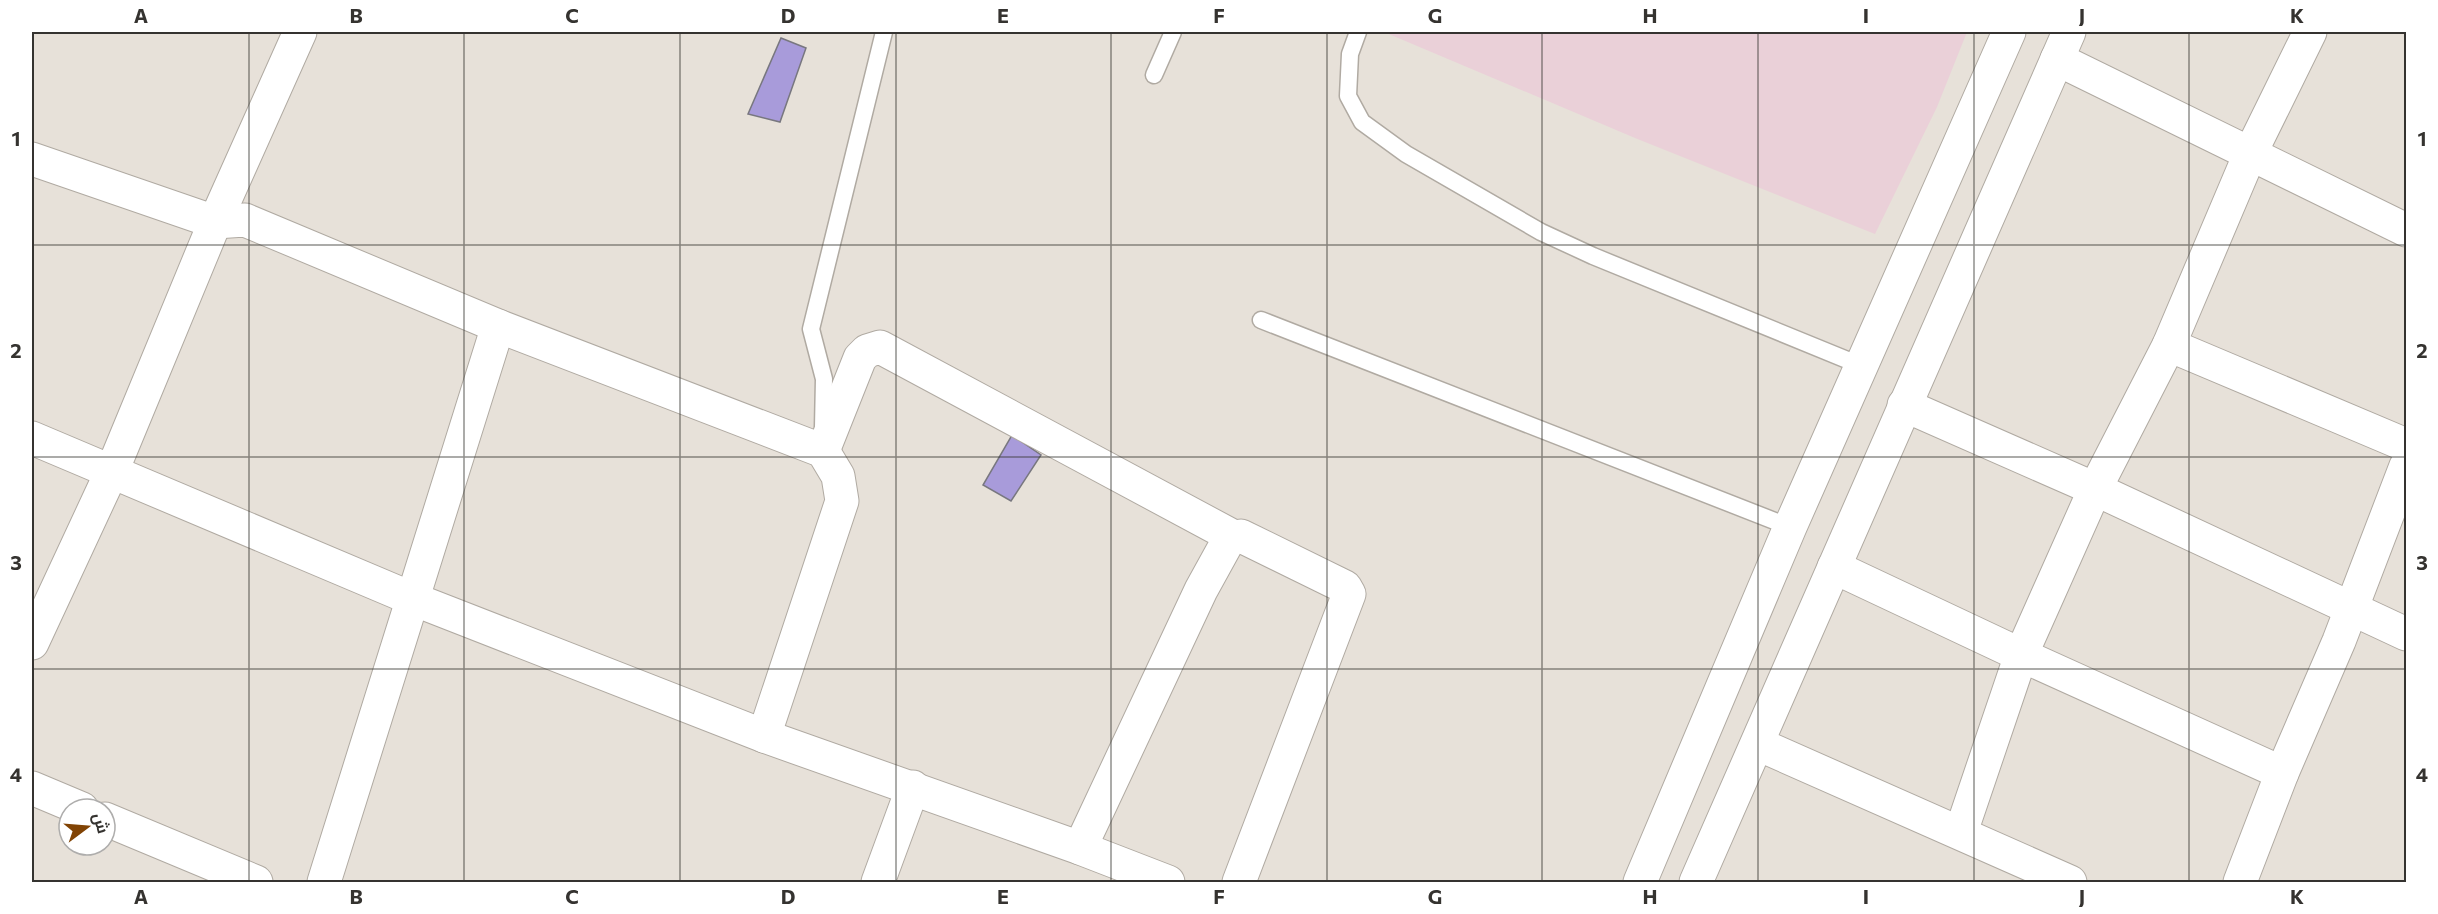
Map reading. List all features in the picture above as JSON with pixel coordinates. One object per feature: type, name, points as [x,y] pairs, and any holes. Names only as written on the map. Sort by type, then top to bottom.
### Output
[{"type":"street","points":[[32,643],[112,471],[214,222],[300,32]]},
{"type":"street","points":[[1640,882],[1790,527],[2009,32]]},
{"type":"street","points":[[1961,832],[2021,655],[2095,489],[2169,345],[2250,154],[2310,32]]},
{"type":"street","points":[[1696,882],[2063,45],[2250,154],[2406,230]]},
{"type":"street","points":[[32,159],[214,222],[245,220],[498,326],[823,452],[838,476],[842,501],[764,736]]},
{"type":"street","points":[[324,882],[498,326]]},
{"type":"street","points":[[2169,345],[2406,446]]},
{"type":"street","points":[[823,452],[860,358],[867,351],[880,347],[1234,537]]},
{"type":"street","points":[[1904,405],[2095,489],[2350,610],[2406,634]]},
{"type":"street","points":[[32,438],[413,599],[764,736],[913,787],[1168,882]]},
{"type":"street","points":[[2240,882],[2406,466]]},
{"type":"street","points":[[1080,848],[1201,590],[1228,541],[1241,536],[1345,587],[1349,594],[1239,882]]},
{"type":"street","points":[[1834,567],[2021,655],[2282,773]]},
{"type":"street","points":[[1758,744],[2070,882]]},
{"type":"street","points":[[878,882],[913,787]]},
{"type":"street","points":[[32,788],[57,798]]},
{"type":"street","points":[[117,824],[256,882]]},
{"type":"lane","points":[[823,452],[824,379],[811,329],[885,32]]},
{"type":"lane","points":[[1154,75],[1173,32]]},
{"type":"lane","points":[[1358,32],[1350,54],[1348,96],[1362,122],[1406,154],[1541,232],[1593,256],[1862,366]]},
{"type":"lane","points":[[1261,320],[1790,527]]},
{"type":"shaded area","points":[[1384,32],[1967,32],[1937,107],[1875,234],[1635,138]]},
{"type":"building","points":[[781,38],[806,48],[780,122],[748,114]]},
{"type":"building","points":[[1012,435],[1041,455],[1011,501],[983,485]]}]
